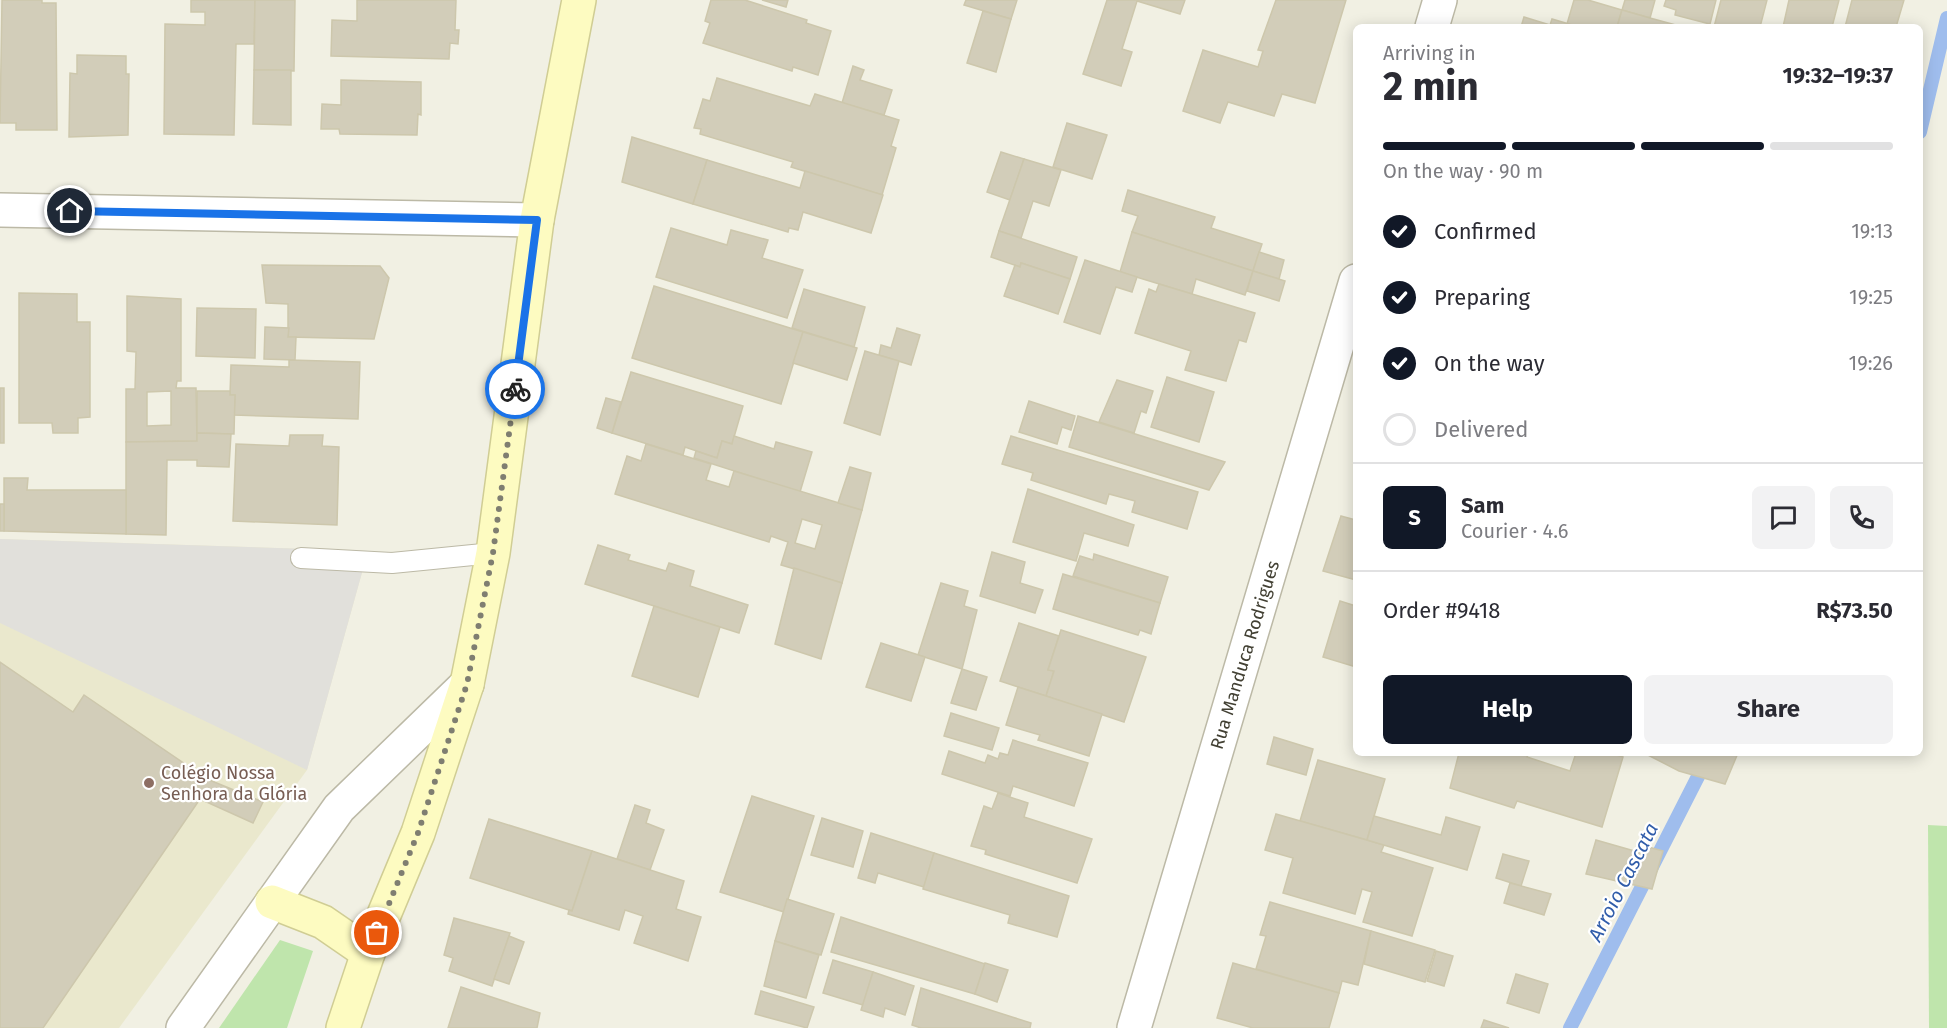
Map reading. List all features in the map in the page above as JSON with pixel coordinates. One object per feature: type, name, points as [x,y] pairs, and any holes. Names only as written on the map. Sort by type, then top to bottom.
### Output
[{"type":"main road","points":[[343,1028],[368,953],[418,833],[467,684],[493,553],[537,220],[579,0]]},
{"type":"main road","points":[[272,902],[323,922],[368,953]]},
{"type":"street","points":[[1433,24],[1440,0]]},
{"type":"street","points":[[0,210],[537,220]]},
{"type":"street","name":"Rua Manduca Rodrigues","points":[[1134,1028],[1353,291]]},
{"type":"street","points":[[183,1028],[339,808],[467,684]]},
{"type":"lane","points":[[301,558],[392,563],[493,553]]},
{"type":"shaded area","name":"Colégio Nossa Senhora da Glória","points":[[0,539],[368,551],[307,770],[119,1028],[0,1028]]},
{"type":"shaded area","points":[[0,539],[368,551],[307,770],[0,623]]},
{"type":"green space","points":[[1928,825],[1947,826],[1947,1028],[1929,1028]]},
{"type":"green space","points":[[280,940],[313,951],[287,1028],[219,1028]]},
{"type":"building","points":[[2,0],[42,0],[42,3],[56,3],[57,130],[16,130],[16,123],[0,123]]},
{"type":"building","points":[[191,0],[255,0],[254,44],[236,44],[234,135],[164,134],[165,24],[205,25],[205,12],[191,12]]},
{"type":"building","points":[[255,0],[295,0],[294,71],[254,70]]},
{"type":"building","points":[[357,0],[456,0],[455,30],[459,30],[458,44],[450,43],[449,59],[331,56],[332,20],[357,21]]},
{"type":"building","points":[[711,0],[745,0],[807,20],[806,23],[831,31],[818,75],[793,67],[792,71],[703,43],[710,23],[705,21]]},
{"type":"building","points":[[762,0],[788,0],[786,7]]},
{"type":"building","points":[[966,0],[1017,0],[1011,19],[964,5]]},
{"type":"building","points":[[1107,0],[1185,0],[1180,14],[1137,1],[1122,49],[1132,52],[1121,86],[1083,74]]},
{"type":"building","points":[[1276,0],[1346,0],[1315,103],[1282,94],[1274,116],[1228,102],[1220,123],[1183,111],[1203,50],[1258,67],[1263,51],[1258,50]]},
{"type":"building","points":[[1574,0],[1588,0],[1622,10],[1618,24],[1567,24]]},
{"type":"building","points":[[1625,0],[1655,0],[1650,18],[1622,10]]},
{"type":"building","points":[[1666,0],[1716,0],[1710,24],[1675,15],[1676,10],[1664,6]]},
{"type":"building","points":[[1721,0],[1767,0],[1761,24],[1715,24]]},
{"type":"building","points":[[1789,0],[1839,0],[1833,24],[1784,24]]},
{"type":"building","points":[[1852,0],[1904,0],[1897,24],[1846,24]]},
{"type":"building","points":[[1622,10],[1672,24],[1618,24]]},
{"type":"building","points":[[983,11],[1011,19],[996,72],[967,63]]},
{"type":"building","points":[[1524,17],[1547,24],[1522,24]]},
{"type":"building","points":[[1552,19],[1569,24],[1550,24]]},
{"type":"building","points":[[77,55],[126,56],[126,74],[129,74],[128,135],[69,137],[70,73],[77,74]]},
{"type":"building","points":[[853,66],[864,70],[860,80],[892,90],[884,115],[842,103]]},
{"type":"building","points":[[254,70],[291,70],[291,125],[253,124]]},
{"type":"building","points":[[717,78],[810,106],[815,94],[899,120],[891,146],[896,148],[882,195],[791,167],[793,162],[700,134],[701,129],[694,128],[703,99],[710,101]]},
{"type":"building","points":[[341,80],[421,82],[421,115],[418,114],[417,135],[340,134],[339,129],[321,129],[322,104],[341,105]]},
{"type":"building","points":[[1067,123],[1107,135],[1092,179],[1053,167]]},
{"type":"building","points":[[632,137],[707,160],[693,204],[622,182]]},
{"type":"building","points":[[1001,152],[1024,159],[1010,200],[987,192]]},
{"type":"building","points":[[1024,159],[1061,170],[1049,206],[1033,201],[1021,238],[999,231]]},
{"type":"building","points":[[707,160],[800,188],[805,171],[883,195],[871,233],[803,212],[798,230],[789,228],[788,232],[693,204]]},
{"type":"building","points":[[1128,190],[1215,217],[1211,228],[1262,244],[1253,271],[1132,232],[1138,216],[1122,211]]},
{"type":"building","points":[[671,228],[727,245],[731,230],[768,240],[762,258],[803,270],[787,318],[656,277]]},
{"type":"building","points":[[999,231],[1077,257],[1070,279],[1021,263],[1020,267],[991,257]]},
{"type":"building","points":[[1132,232],[1253,271],[1245,295],[1196,279],[1192,294],[1120,272]]},
{"type":"building","points":[[1259,252],[1284,260],[1279,279],[1253,271]]},
{"type":"building","points":[[1085,260],[1137,277],[1132,292],[1116,287],[1100,334],[1064,322]]},
{"type":"building","points":[[1021,263],[1070,279],[1058,314],[1004,296],[1015,265],[1020,267]]},
{"type":"building","points":[[262,265],[380,266],[389,278],[374,339],[288,337],[288,304],[266,303]]},
{"type":"building","points":[[1253,271],[1285,281],[1279,301],[1247,291]]},
{"type":"building","points":[[1159,284],[1255,313],[1246,342],[1239,340],[1226,381],[1185,370],[1191,351],[1135,333],[1149,289],[1156,292]]},
{"type":"building","points":[[654,286],[803,332],[781,404],[632,358]]},
{"type":"building","points":[[804,289],[865,307],[854,347],[792,328]]},
{"type":"building","points":[[19,293],[77,294],[77,322],[90,322],[90,417],[78,418],[78,433],[53,433],[52,423],[19,423]]},
{"type":"building","points":[[127,296],[181,299],[181,381],[177,381],[176,388],[196,388],[197,441],[126,442],[126,389],[135,389],[136,352],[127,351]],"holes":[[[171,391],[171,425],[147,426],[147,392]]]},
{"type":"building","points":[[197,308],[256,309],[255,358],[196,356]]},
{"type":"building","points":[[265,327],[289,328],[288,337],[296,337],[295,360],[264,359]]},
{"type":"building","points":[[897,328],[920,335],[911,365],[879,355],[881,345],[891,348]]},
{"type":"building","points":[[803,332],[857,348],[847,380],[793,363]]},
{"type":"building","points":[[865,351],[899,361],[880,435],[844,423]]},
{"type":"building","points":[[289,360],[360,362],[358,419],[234,415],[235,395],[230,395],[231,365],[289,367]]},
{"type":"building","points":[[631,372],[743,406],[732,444],[722,441],[717,458],[685,447],[683,455],[612,433]]},
{"type":"building","points":[[1167,377],[1214,392],[1199,442],[1151,427]]},
{"type":"building","points":[[1117,380],[1153,391],[1146,413],[1141,411],[1134,433],[1099,422]]},
{"type":"building","points":[[0,388],[4,388],[4,443],[0,443]]},
{"type":"building","points":[[197,391],[230,391],[230,395],[235,395],[234,434],[197,433]]},
{"type":"building","points":[[606,398],[621,402],[612,433],[597,428]]},
{"type":"building","points":[[1029,401],[1075,416],[1071,430],[1062,427],[1057,444],[1019,432]]},
{"type":"building","points":[[1078,416],[1225,462],[1209,490],[1069,447]]},
{"type":"building","points":[[197,433],[231,434],[229,467],[197,466],[197,460],[167,460],[166,535],[126,534],[126,442],[197,441]]},
{"type":"building","points":[[290,435],[323,435],[322,446],[339,447],[337,525],[233,521],[236,444],[289,446]]},
{"type":"building","points":[[734,436],[774,449],[776,442],[812,452],[800,492],[694,458],[696,451],[717,458],[722,441],[732,444]]},
{"type":"building","points":[[1011,436],[1198,492],[1187,529],[1132,512],[1135,501],[1109,494],[1106,504],[1031,480],[1033,473],[1002,464]]},
{"type":"building","points":[[646,444],[711,464],[706,480],[729,487],[734,471],[862,510],[842,583],[781,565],[788,542],[771,536],[769,542],[615,494],[627,456],[641,461]],"holes":[[[802,519],[822,525],[815,549],[795,543]]]},
{"type":"building","points":[[850,467],[871,473],[862,510],[838,503]]},
{"type":"building","points":[[4,478],[28,478],[27,490],[126,490],[126,534],[4,531]]},
{"type":"building","points":[[1028,489],[1134,525],[1128,546],[1084,533],[1076,561],[1013,542]]},
{"type":"building","points":[[0,504],[4,504],[4,531],[0,531]]},
{"type":"building","points":[[1341,516],[1353,519],[1353,579],[1323,571]]},
{"type":"building","points":[[598,545],[630,555],[628,560],[666,571],[669,563],[694,571],[690,586],[748,605],[739,633],[585,584]]},
{"type":"building","points":[[992,552],[1025,562],[1020,583],[1043,590],[1035,613],[980,596]]},
{"type":"building","points":[[1094,554],[1168,577],[1160,603],[1073,576],[1080,556],[1093,560]]},
{"type":"building","points":[[794,568],[842,583],[821,659],[775,644]]},
{"type":"building","points":[[1063,574],[1160,603],[1151,634],[1140,630],[1138,635],[1053,609]]},
{"type":"building","points":[[941,583],[968,591],[964,606],[977,610],[962,669],[918,655]]},
{"type":"building","points":[[1340,601],[1353,605],[1353,666],[1323,657]]},
{"type":"building","points":[[654,606],[720,627],[698,697],[632,676]]},
{"type":"building","points":[[1019,623],[1059,636],[1048,670],[1054,671],[1046,696],[1000,681]]},
{"type":"building","points":[[1061,630],[1146,657],[1124,722],[1046,696],[1054,671],[1048,670]]},
{"type":"building","points":[[881,643],[925,657],[911,701],[866,687]]},
{"type":"building","points":[[0,662],[73,712],[84,695],[207,779],[263,802],[253,823],[200,799],[43,1028],[0,1028]]},
{"type":"building","points":[[962,669],[987,677],[976,710],[951,703]]},
{"type":"building","points":[[1018,687],[1102,714],[1089,756],[1038,740],[1040,735],[1006,725]]},
{"type":"building","points":[[951,713],[999,728],[992,750],[944,736]]},
{"type":"building","points":[[1274,737],[1313,749],[1306,775],[1267,764]]},
{"type":"building","points":[[1013,740],[1088,763],[1074,806],[1013,786],[1010,796],[942,774],[949,751],[985,763],[988,755],[998,759],[1000,753],[1008,755]]},
{"type":"building","points":[[1458,756],[1527,756],[1570,771],[1575,756],[1623,757],[1602,827],[1517,801],[1514,808],[1450,788]]},
{"type":"building","points":[[1650,756],[1737,756],[1725,784],[1679,771]]},
{"type":"building","points":[[1318,760],[1385,779],[1367,840],[1300,821]]},
{"type":"building","points":[[998,793],[1028,803],[1024,817],[1092,839],[1077,883],[985,854],[986,850],[971,846],[984,806],[992,809]]},
{"type":"building","points":[[752,796],[814,816],[784,912],[720,892]]},
{"type":"building","points":[[635,805],[650,810],[646,823],[664,830],[650,870],[617,859]]},
{"type":"building","points":[[1276,814],[1384,845],[1381,852],[1433,868],[1412,936],[1363,922],[1372,892],[1362,889],[1355,914],[1283,893],[1293,858],[1265,850]]},
{"type":"building","points":[[1374,816],[1441,835],[1446,817],[1480,827],[1467,870],[1367,840]]},
{"type":"building","points":[[822,818],[863,831],[853,867],[811,855]]},
{"type":"building","points":[[489,819],[592,851],[572,911],[470,878]]},
{"type":"building","points":[[871,833],[934,853],[924,887],[878,873],[875,883],[858,878]]},
{"type":"building","points":[[1596,840],[1638,852],[1641,845],[1663,851],[1652,889],[1586,874]]},
{"type":"building","points":[[592,851],[684,881],[676,909],[701,917],[688,961],[634,943],[643,916],[625,910],[619,930],[568,914],[569,910],[572,911]]},
{"type":"building","points":[[934,853],[1069,896],[1057,937],[1008,923],[1010,915],[923,889]]},
{"type":"building","points":[[1503,854],[1529,861],[1521,886],[1496,878]]},
{"type":"building","points":[[1510,883],[1551,894],[1544,915],[1504,903]]},
{"type":"building","points":[[787,899],[834,914],[821,955],[775,941]]},
{"type":"building","points":[[1270,902],[1371,931],[1358,985],[1342,981],[1339,993],[1256,969],[1266,936],[1260,935]]},
{"type":"building","points":[[841,917],[985,964],[975,994],[831,952]]},
{"type":"building","points":[[454,918],[510,933],[492,986],[449,971],[453,958],[444,955]]},
{"type":"building","points":[[1371,931],[1435,950],[1425,982],[1364,964]]},
{"type":"building","points":[[509,936],[524,942],[509,984],[494,979]]},
{"type":"building","points":[[775,941],[819,955],[806,998],[764,986]]},
{"type":"building","points":[[1436,951],[1453,956],[1444,986],[1427,981]]},
{"type":"building","points":[[833,960],[873,972],[863,1005],[823,993]]},
{"type":"building","points":[[985,963],[1008,970],[997,1002],[975,994]]},
{"type":"building","points":[[1233,963],[1339,993],[1329,1028],[1253,1028],[1217,1018]]},
{"type":"building","points":[[873,972],[914,986],[905,1015],[885,1008],[883,1017],[861,1010]]},
{"type":"building","points":[[1516,974],[1548,984],[1539,1013],[1507,1003]]},
{"type":"building","points":[[461,987],[540,1013],[537,1028],[448,1028]]},
{"type":"building","points":[[921,988],[1031,1023],[1030,1028],[921,1028],[912,1025]]},
{"type":"building","points":[[761,991],[814,1007],[807,1028],[755,1014]]},
{"type":"building","points":[[1484,1020],[1509,1028],[1481,1028]]},
{"type":"waterway","name":"Arroio Cascata","points":[[1923,119],[1947,18]]},
{"type":"waterway","name":"Arroio Cascata","points":[[1570,1028],[1708,756]]},
{"type":"way so far","points":[[377,933],[418,833],[467,684],[493,553],[515,389]]},
{"type":"place","name":"Colégio Nossa Senhora da Glória","points":[[149,783]]},
{"type":"route","points":[[70,211],[537,220],[515,389]]}]
